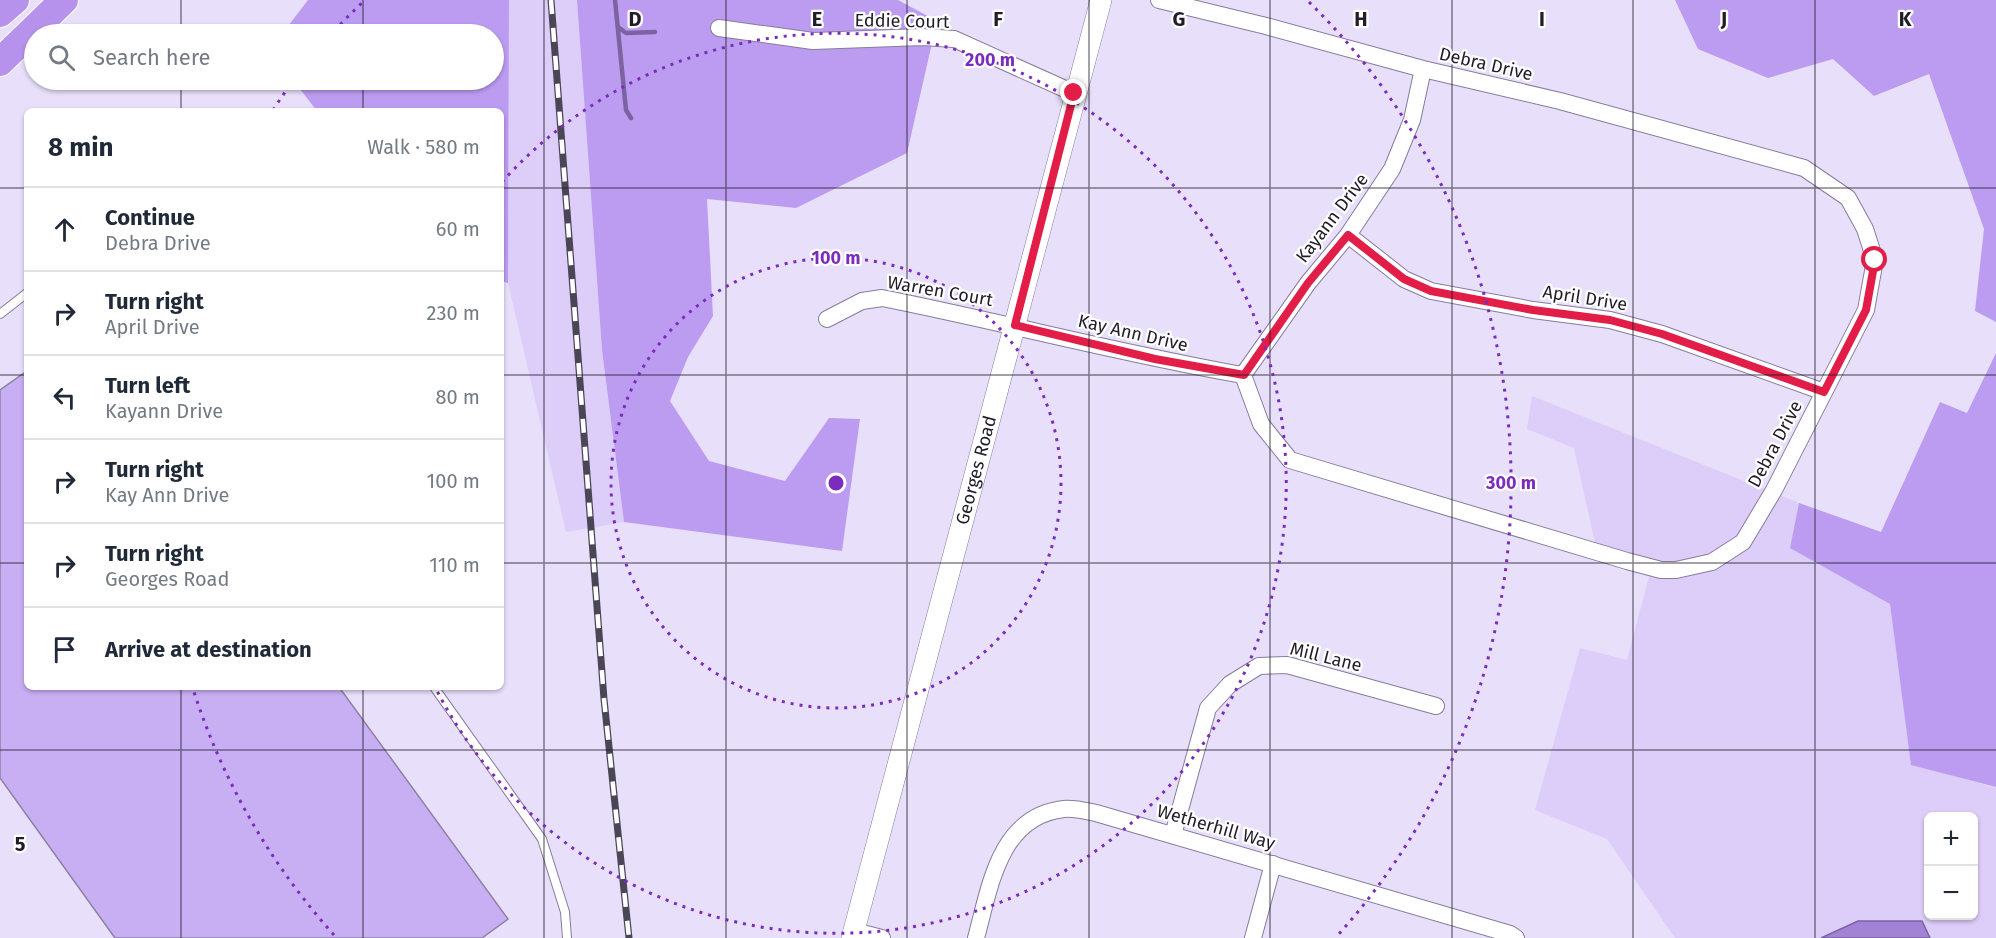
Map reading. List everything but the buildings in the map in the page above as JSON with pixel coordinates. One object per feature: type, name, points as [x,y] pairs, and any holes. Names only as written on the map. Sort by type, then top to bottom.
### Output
[{"type":"highway","points":[[0,13],[15,0]]},
{"type":"highway","points":[[39,24],[64,0]]},
{"type":"highway","points":[[0,62],[24,39]]},
{"type":"street","name":"Georges Road","points":[[853,934],[1015,325],[1074,93],[1101,0]]},
{"type":"street","name":"Debra Drive","points":[[1159,0],[1266,26],[1423,69],[1560,101],[1804,168],[1848,198],[1865,229],[1875,260],[1866,310],[1743,542],[1712,562],[1676,570],[1661,570],[1290,460],[1261,424],[1244,375]]},
{"type":"street","name":"Eddie Court","points":[[718,28],[813,41],[922,37],[954,39],[1074,93]]},
{"type":"street","name":"Kayann Drive","points":[[1244,375],[1308,283],[1348,235],[1392,169],[1412,120],[1423,69]]},
{"type":"street","name":"April Drive","points":[[1348,235],[1404,279],[1431,291],[1533,310],[1610,320],[1662,334],[1824,392]]},
{"type":"street","name":"Warren Court","points":[[827,319],[862,301],[882,298],[1015,325]]},
{"type":"street","name":"Kay Ann Drive","points":[[1015,325],[1155,359],[1244,375]]},
{"type":"street","name":"Mill Lane","points":[[1173,835],[1208,708],[1230,684],[1259,666],[1287,665],[1436,706]]},
{"type":"street","name":"Wetherhill Way","points":[[976,938],[997,862],[1012,837],[1029,821],[1046,813],[1066,809],[1096,813],[1173,835],[1510,934],[1516,938]]},
{"type":"street","points":[[1253,938],[1273,864]]},
{"type":"street","points":[[853,934],[882,938]]},
{"type":"lane","points":[[0,314],[24,295]]},
{"type":"lane","points":[[436,690],[542,839],[565,912],[567,938]]},
{"type":"shaded area","points":[[308,0],[509,0],[508,283],[504,282],[504,108],[315,108],[301,90],[504,90],[504,24],[290,24]]},
{"type":"shaded area","points":[[509,0],[577,0],[602,350],[624,522],[566,532],[508,283]]},
{"type":"shaded area","points":[[577,0],[898,0],[937,21],[907,153],[796,208],[707,199],[713,316],[688,357],[670,401],[709,461],[785,481],[829,418],[860,419],[842,551],[624,522],[602,350]]},
{"type":"shaded area","points":[[1675,0],[1996,0],[1996,322],[1975,311],[1984,229],[1929,74],[1874,96],[1833,59],[1768,78],[1698,49]]},
{"type":"shaded area","points":[[1996,353],[1996,787],[1911,765],[1890,604],[1790,548],[1799,503],[1881,532],[1940,402],[1967,413]]},
{"type":"shaded area","points":[[1532,396],[1799,503],[1791,548],[1890,604],[1911,764],[1996,788],[1996,938],[1930,938],[1921,921],[1858,921],[1821,938],[1675,938],[1607,839],[1535,810],[1580,648],[1627,660],[1652,565],[1596,547],[1574,448],[1527,429]]},
{"type":"shaded area","points":[[1858,921],[1922,921],[1930,938],[1821,938]]},
{"type":"waterway","points":[[615,0],[626,110],[631,118]]},
{"type":"waterway","points":[[618,27],[626,33],[655,32]]},
{"type":"railway","points":[[551,0],[604,699],[629,938]]},
{"type":"route","points":[[1074,93],[1015,325],[1155,359],[1244,375],[1308,283],[1348,235],[1404,279],[1431,291],[1533,310],[1610,320],[1662,334],[1824,392],[1866,310],[1875,260]]}]
